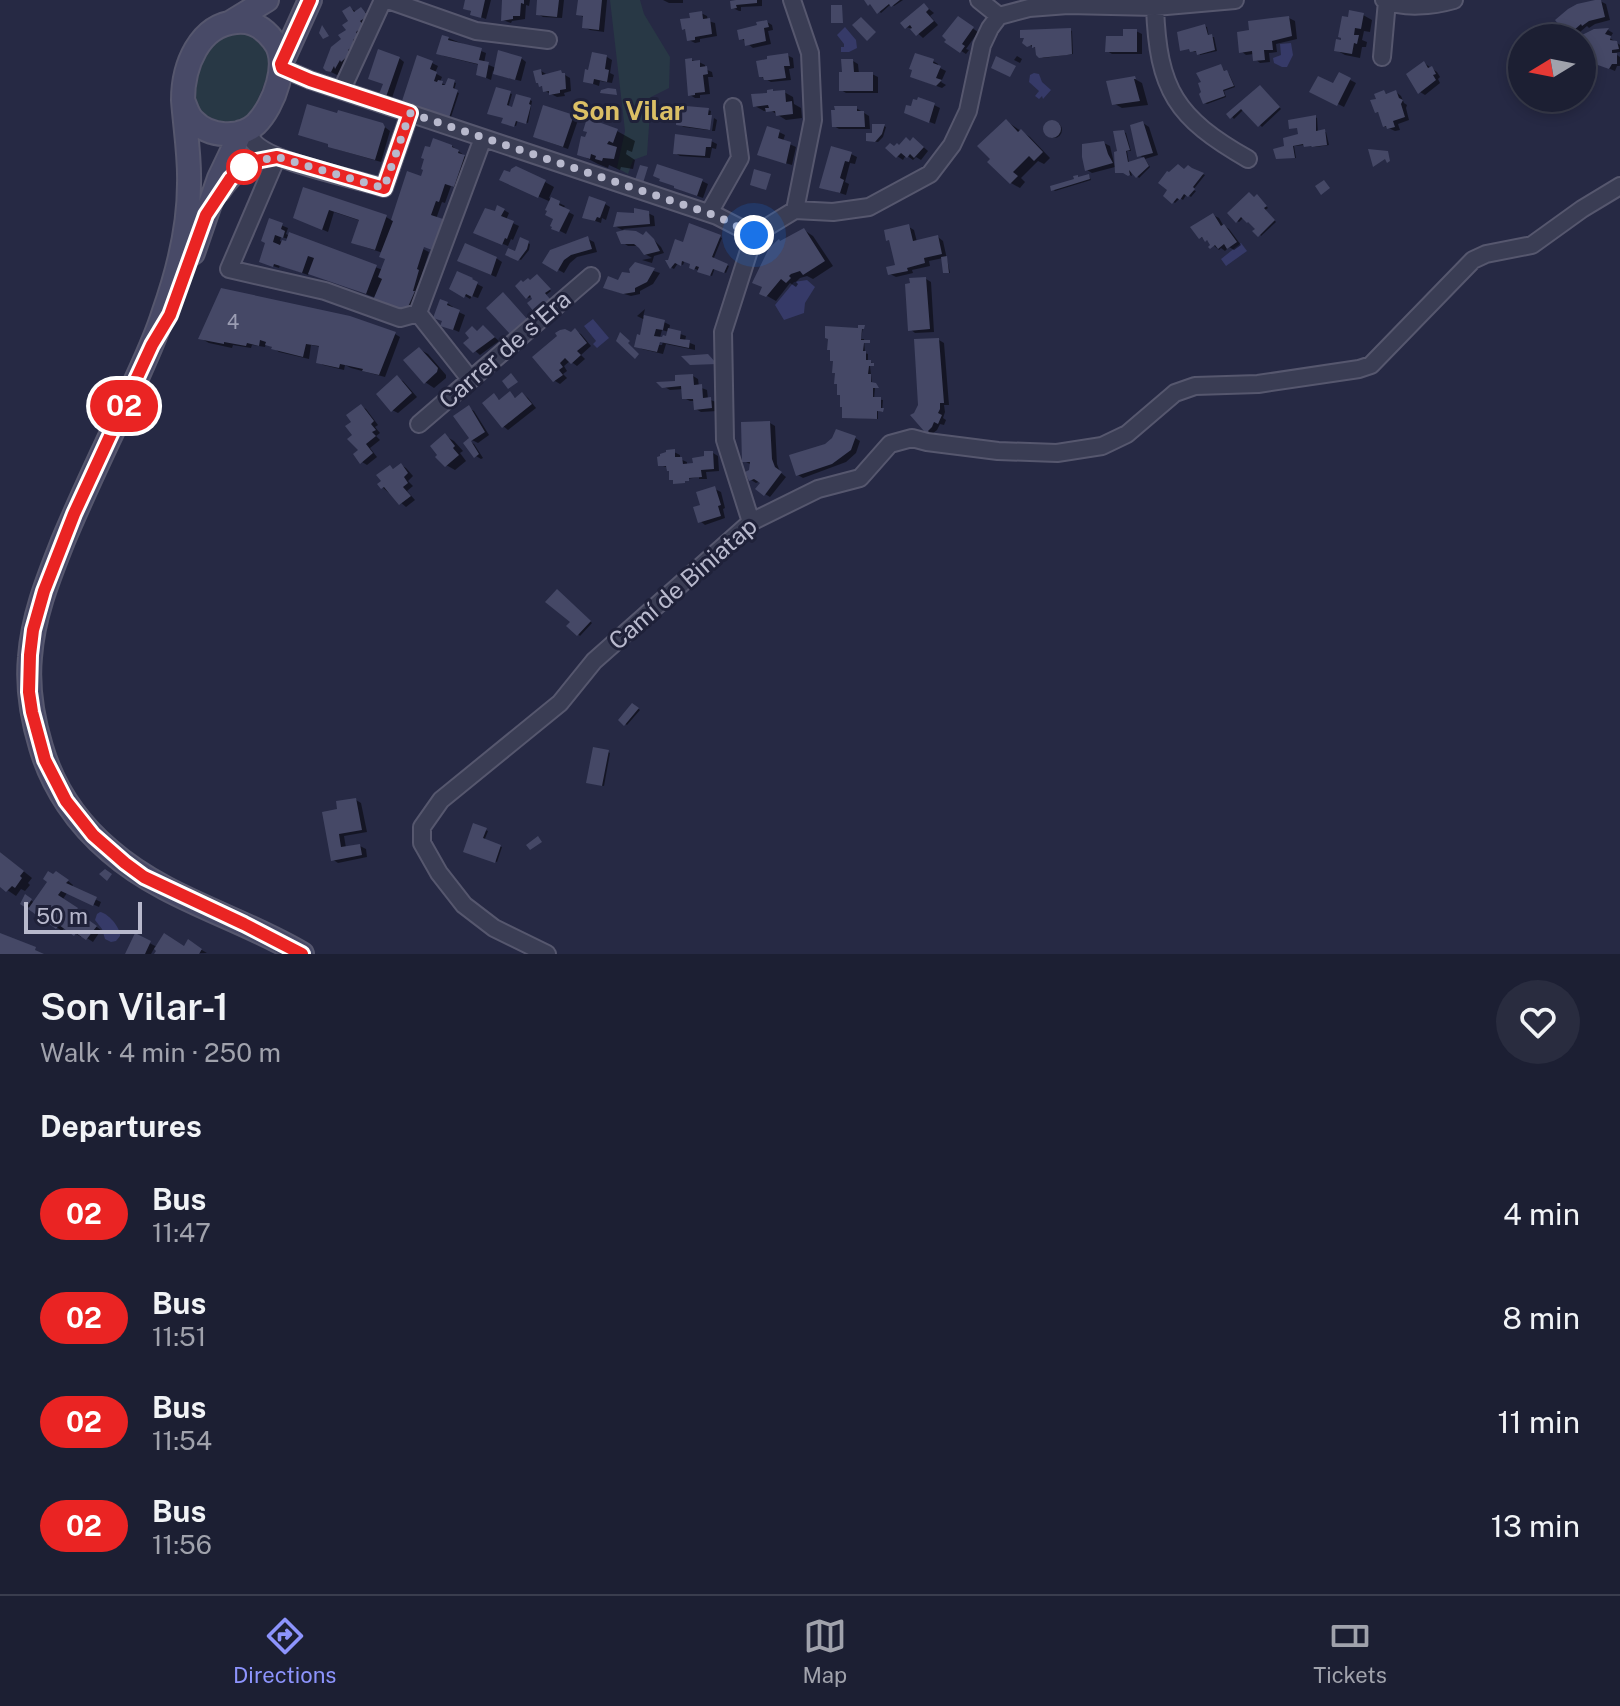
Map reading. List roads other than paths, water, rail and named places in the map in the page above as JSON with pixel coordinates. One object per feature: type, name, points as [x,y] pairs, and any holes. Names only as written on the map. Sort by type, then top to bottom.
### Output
[{"type":"main road","points":[[267,0],[231,22],[210,30],[199,44],[186,72],[183,100],[189,164],[186,231],[182,250],[152,345],[74,514],[41,600],[33,630],[29,675],[30,702],[45,760],[66,801],[93,835],[144,877],[302,954]]},
{"type":"main road","points":[[152,345],[170,315],[219,178],[245,130],[263,114],[310,0]]},
{"type":"main road","points":[[231,22],[252,23],[268,34],[279,48],[282,66]]},
{"type":"main road","points":[[183,100],[193,121],[208,131],[230,134],[245,130]]},
{"type":"street","points":[[342,89],[385,0],[476,31],[548,40]]},
{"type":"street","points":[[792,0],[810,53],[813,120],[795,210]]},
{"type":"street","points":[[979,0],[999,16]]},
{"type":"street","points":[[751,522],[725,440],[723,332],[754,235],[795,210],[833,212],[869,207],[930,174],[952,145],[968,111],[982,45],[999,16],[1029,8],[1092,2],[1155,7],[1235,0]]},
{"type":"street","points":[[1382,57],[1386,1],[1418,6],[1454,0]]},
{"type":"street","points":[[1155,7],[1156,40],[1173,97],[1219,143],[1248,159]]},
{"type":"street","points":[[282,66],[310,80],[709,213],[754,235]]},
{"type":"street","points":[[709,213],[740,158],[733,107]]},
{"type":"street","points":[[245,130],[259,147],[277,157],[384,188],[410,113]]},
{"type":"street","points":[[418,313],[483,138]]},
{"type":"street","points":[[206,215],[230,179],[241,169],[257,161],[277,157]]},
{"type":"street","points":[[277,157],[229,269],[325,291],[400,318],[418,313]]},
{"type":"street","name":"Camí de Biniatap","points":[[547,954],[494,928],[464,905],[439,873],[422,843],[422,827],[441,800],[560,703],[594,661],[751,522],[818,489],[860,478],[890,444],[912,438],[998,451],[1057,453],[1087,449],[1102,446],[1127,434],[1175,393],[1195,386],[1258,384],[1371,365],[1473,260],[1486,254],[1532,245],[1620,186]]},
{"type":"street","name":"Carrer de s'Era","points":[[419,424],[591,276]]},
{"type":"street","points":[[418,313],[470,379]]},
{"type":"water","points":[[845,27],[856,40],[857,48],[841,52],[844,44],[837,35]]},
{"type":"water","points":[[1291,43],[1293,55],[1287,67],[1274,63],[1273,58],[1281,55],[1280,44]]},
{"type":"water","points":[[1039,74],[1051,90],[1043,99],[1042,96],[1039,99],[1035,96],[1039,91],[1029,82],[1030,75]]},
{"type":"water","points":[[1241,243],[1247,251],[1226,266],[1221,259]]},
{"type":"water","points":[[807,280],[815,287],[805,303],[804,313],[784,320],[775,305],[794,282]]},
{"type":"water","points":[[593,319],[609,338],[597,348],[593,344],[596,341],[584,326]]},
{"type":"water","points":[[100,912],[110,918],[118,929],[120,936],[116,941],[105,939],[95,920]]},
{"type":"district","name":"Son Vilar","points":[[628,111]]}]
